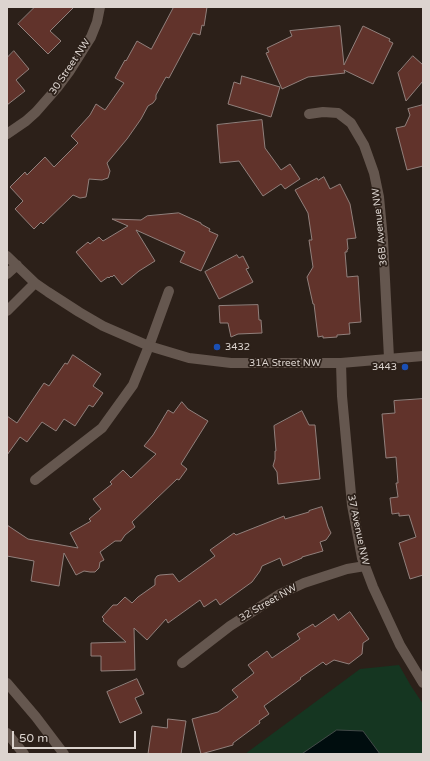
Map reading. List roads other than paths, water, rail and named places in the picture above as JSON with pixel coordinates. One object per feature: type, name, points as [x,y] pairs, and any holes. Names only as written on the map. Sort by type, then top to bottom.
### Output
[{"type":"street","name":"30 Street NW","points":[[7,134],[36,112],[69,72],[91,37],[97,22],[100,7]]},
{"type":"street","name":"36B Avenue NW","points":[[309,114],[323,112],[338,113],[351,122],[364,144],[374,173],[379,197],[383,240],[389,358]]},
{"type":"street","name":"31A Street NW","points":[[7,256],[56,298],[103,326],[149,346],[189,358],[231,364],[341,364],[389,358],[423,356]]},
{"type":"street","points":[[7,274],[17,265]]},
{"type":"street","points":[[7,311],[36,282]]},
{"type":"street","points":[[35,480],[102,428],[133,385],[169,291]]},
{"type":"street","name":"37 Avenue NW","points":[[341,364],[342,396],[352,506],[362,558],[372,587],[400,644],[423,683]]},
{"type":"street","name":"32 Street NW","points":[[182,663],[230,626],[280,594],[304,583],[348,569],[365,566]]},
{"type":"street","points":[[7,683],[36,716],[64,754]]},
{"type":"street","points":[[7,733],[24,754]]},
{"type":"place","name":"3432","points":[[217,347]]},
{"type":"place","name":"3443","points":[[405,367]]}]
